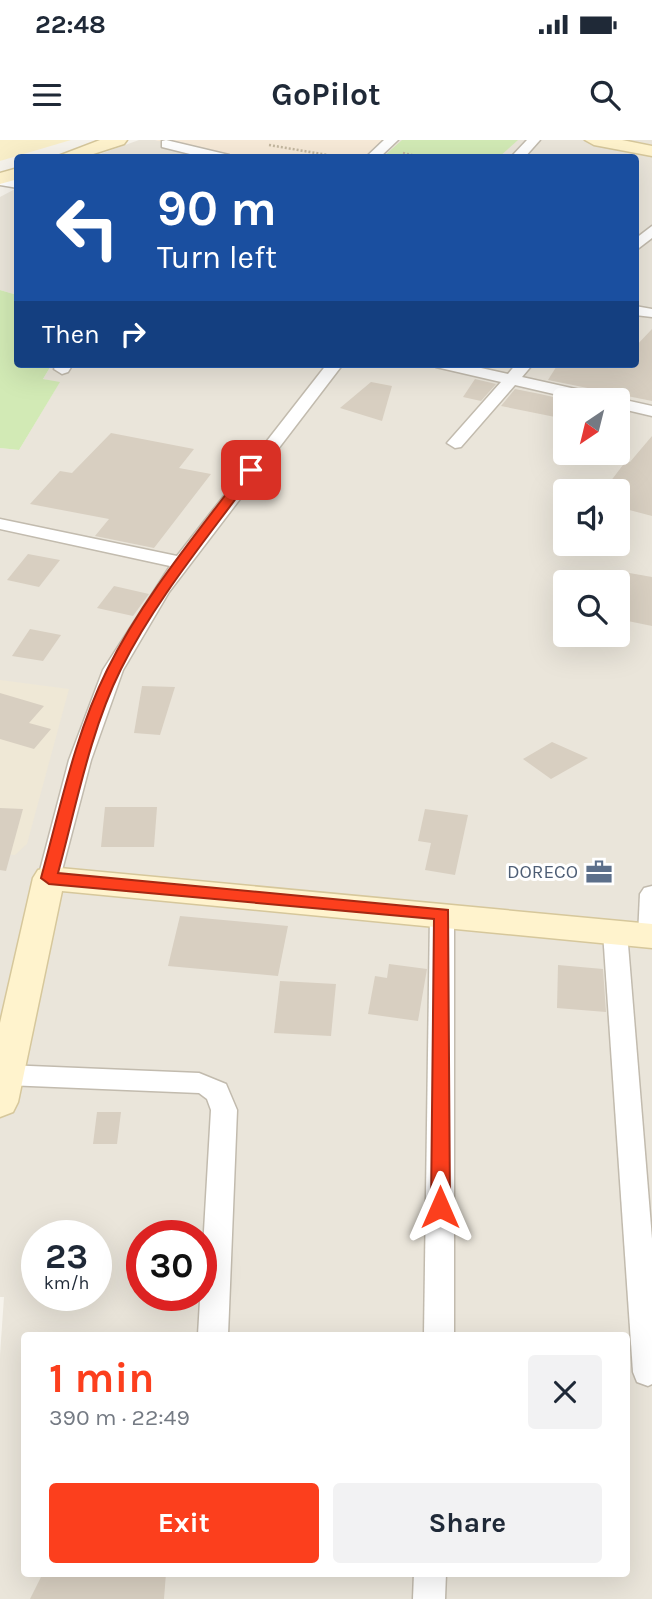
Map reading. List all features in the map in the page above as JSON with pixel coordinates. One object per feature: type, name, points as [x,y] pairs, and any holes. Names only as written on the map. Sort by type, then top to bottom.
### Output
[{"type":"street","points":[[74,154],[118,140]]},
{"type":"street","points":[[375,154],[391,140]]},
{"type":"street","points":[[520,154],[534,140]]},
{"type":"street","points":[[594,140],[652,150]]},
{"type":"street","points":[[166,144],[207,154]]},
{"type":"street","points":[[641,244],[652,230]]},
{"type":"street","points":[[213,1332],[224,1110],[220,1094],[208,1085],[199,1083],[3,1089],[49,878],[80,760],[113,670],[147,612],[182,563],[332,368]]},
{"type":"street","points":[[460,368],[553,389]]},
{"type":"street","points":[[455,443],[521,368]]},
{"type":"street","points":[[630,405],[651,409]]},
{"type":"street","points":[[0,524],[182,563]]},
{"type":"street","points":[[49,878],[651,936],[652,894]]},
{"type":"street","points":[[439,1332],[442,914]]},
{"type":"street","points":[[615,932],[648,1372]]},
{"type":"street","points":[[429,1599],[430,1577]]},
{"type":"path","points":[[269,145],[322,154]]},
{"type":"shaded area","points":[[139,140],[155,140],[220,154],[100,154]]},
{"type":"shaded area","points":[[155,140],[382,140],[367,154],[220,154]]},
{"type":"shaded area","points":[[382,140],[652,140],[652,1599],[0,1599],[0,1355],[4,1297],[0,1297],[0,448],[19,450],[59,383],[43,379],[50,368],[639,368],[639,154],[366,154]]},
{"type":"shaded area","points":[[14,190],[14,294],[0,290],[0,197]]},
{"type":"shaded area","points":[[0,680],[69,689],[27,844],[15,855],[0,854]]},
{"type":"green space","points":[[402,140],[518,140],[502,154],[386,154]]},
{"type":"green space","points":[[0,290],[14,294],[14,368],[50,368],[43,379],[60,382],[19,450],[0,448]]},
{"type":"sand","points":[[0,140],[71,140],[24,154],[14,154],[14,157],[0,161]]},
{"type":"building","points":[[652,329],[652,401],[630,397],[630,388],[588,388],[548,380],[556,368],[639,368],[639,343]]},
{"type":"building","points":[[475,379],[496,384],[481,401],[463,397]]},
{"type":"building","points":[[371,382],[392,386],[382,421],[340,408]]},
{"type":"building","points":[[515,389],[553,397],[553,417],[501,406]]},
{"type":"building","points":[[111,433],[194,449],[179,468],[211,474],[154,548],[95,536],[109,519],[30,504],[60,471],[72,473]]},
{"type":"building","points":[[652,436],[652,516],[630,510],[630,479],[612,479],[622,466],[630,466],[630,462]]},
{"type":"building","points":[[28,554],[60,560],[39,587],[7,580]]},
{"type":"building","points":[[630,573],[652,577],[652,626],[630,621]]},
{"type":"building","points":[[114,586],[149,594],[133,616],[97,608]]},
{"type":"building","points":[[30,629],[61,635],[43,661],[12,656]]},
{"type":"building","points":[[142,686],[175,687],[160,735],[134,733]]},
{"type":"building","points":[[0,693],[44,706],[29,723],[51,729],[34,749],[0,739]]},
{"type":"building","points":[[552,742],[588,758],[551,779],[523,759]]},
{"type":"building","points":[[105,807],[157,807],[154,847],[101,847]]},
{"type":"building","points":[[0,808],[23,809],[6,871],[0,870]]},
{"type":"building","points":[[425,809],[468,815],[455,875],[425,870],[431,843],[418,841]]},
{"type":"building","points":[[180,916],[288,926],[278,976],[168,966]]},
{"type":"building","points":[[389,964],[427,969],[418,1021],[368,1014],[375,976],[387,978]]},
{"type":"building","points":[[558,965],[603,969],[606,1012],[557,1008]]},
{"type":"building","points":[[280,981],[336,984],[331,1036],[274,1033]]},
{"type":"building","points":[[97,1112],[121,1112],[117,1144],[93,1144]]},
{"type":"building","points":[[41,1577],[166,1577],[164,1599],[30,1599]]},
{"type":"place","name":"DORECO","points":[[599,872]]},
{"type":"route","points":[[251,470],[161,590],[113,670],[80,760],[49,878],[442,914],[440,1207]]}]
